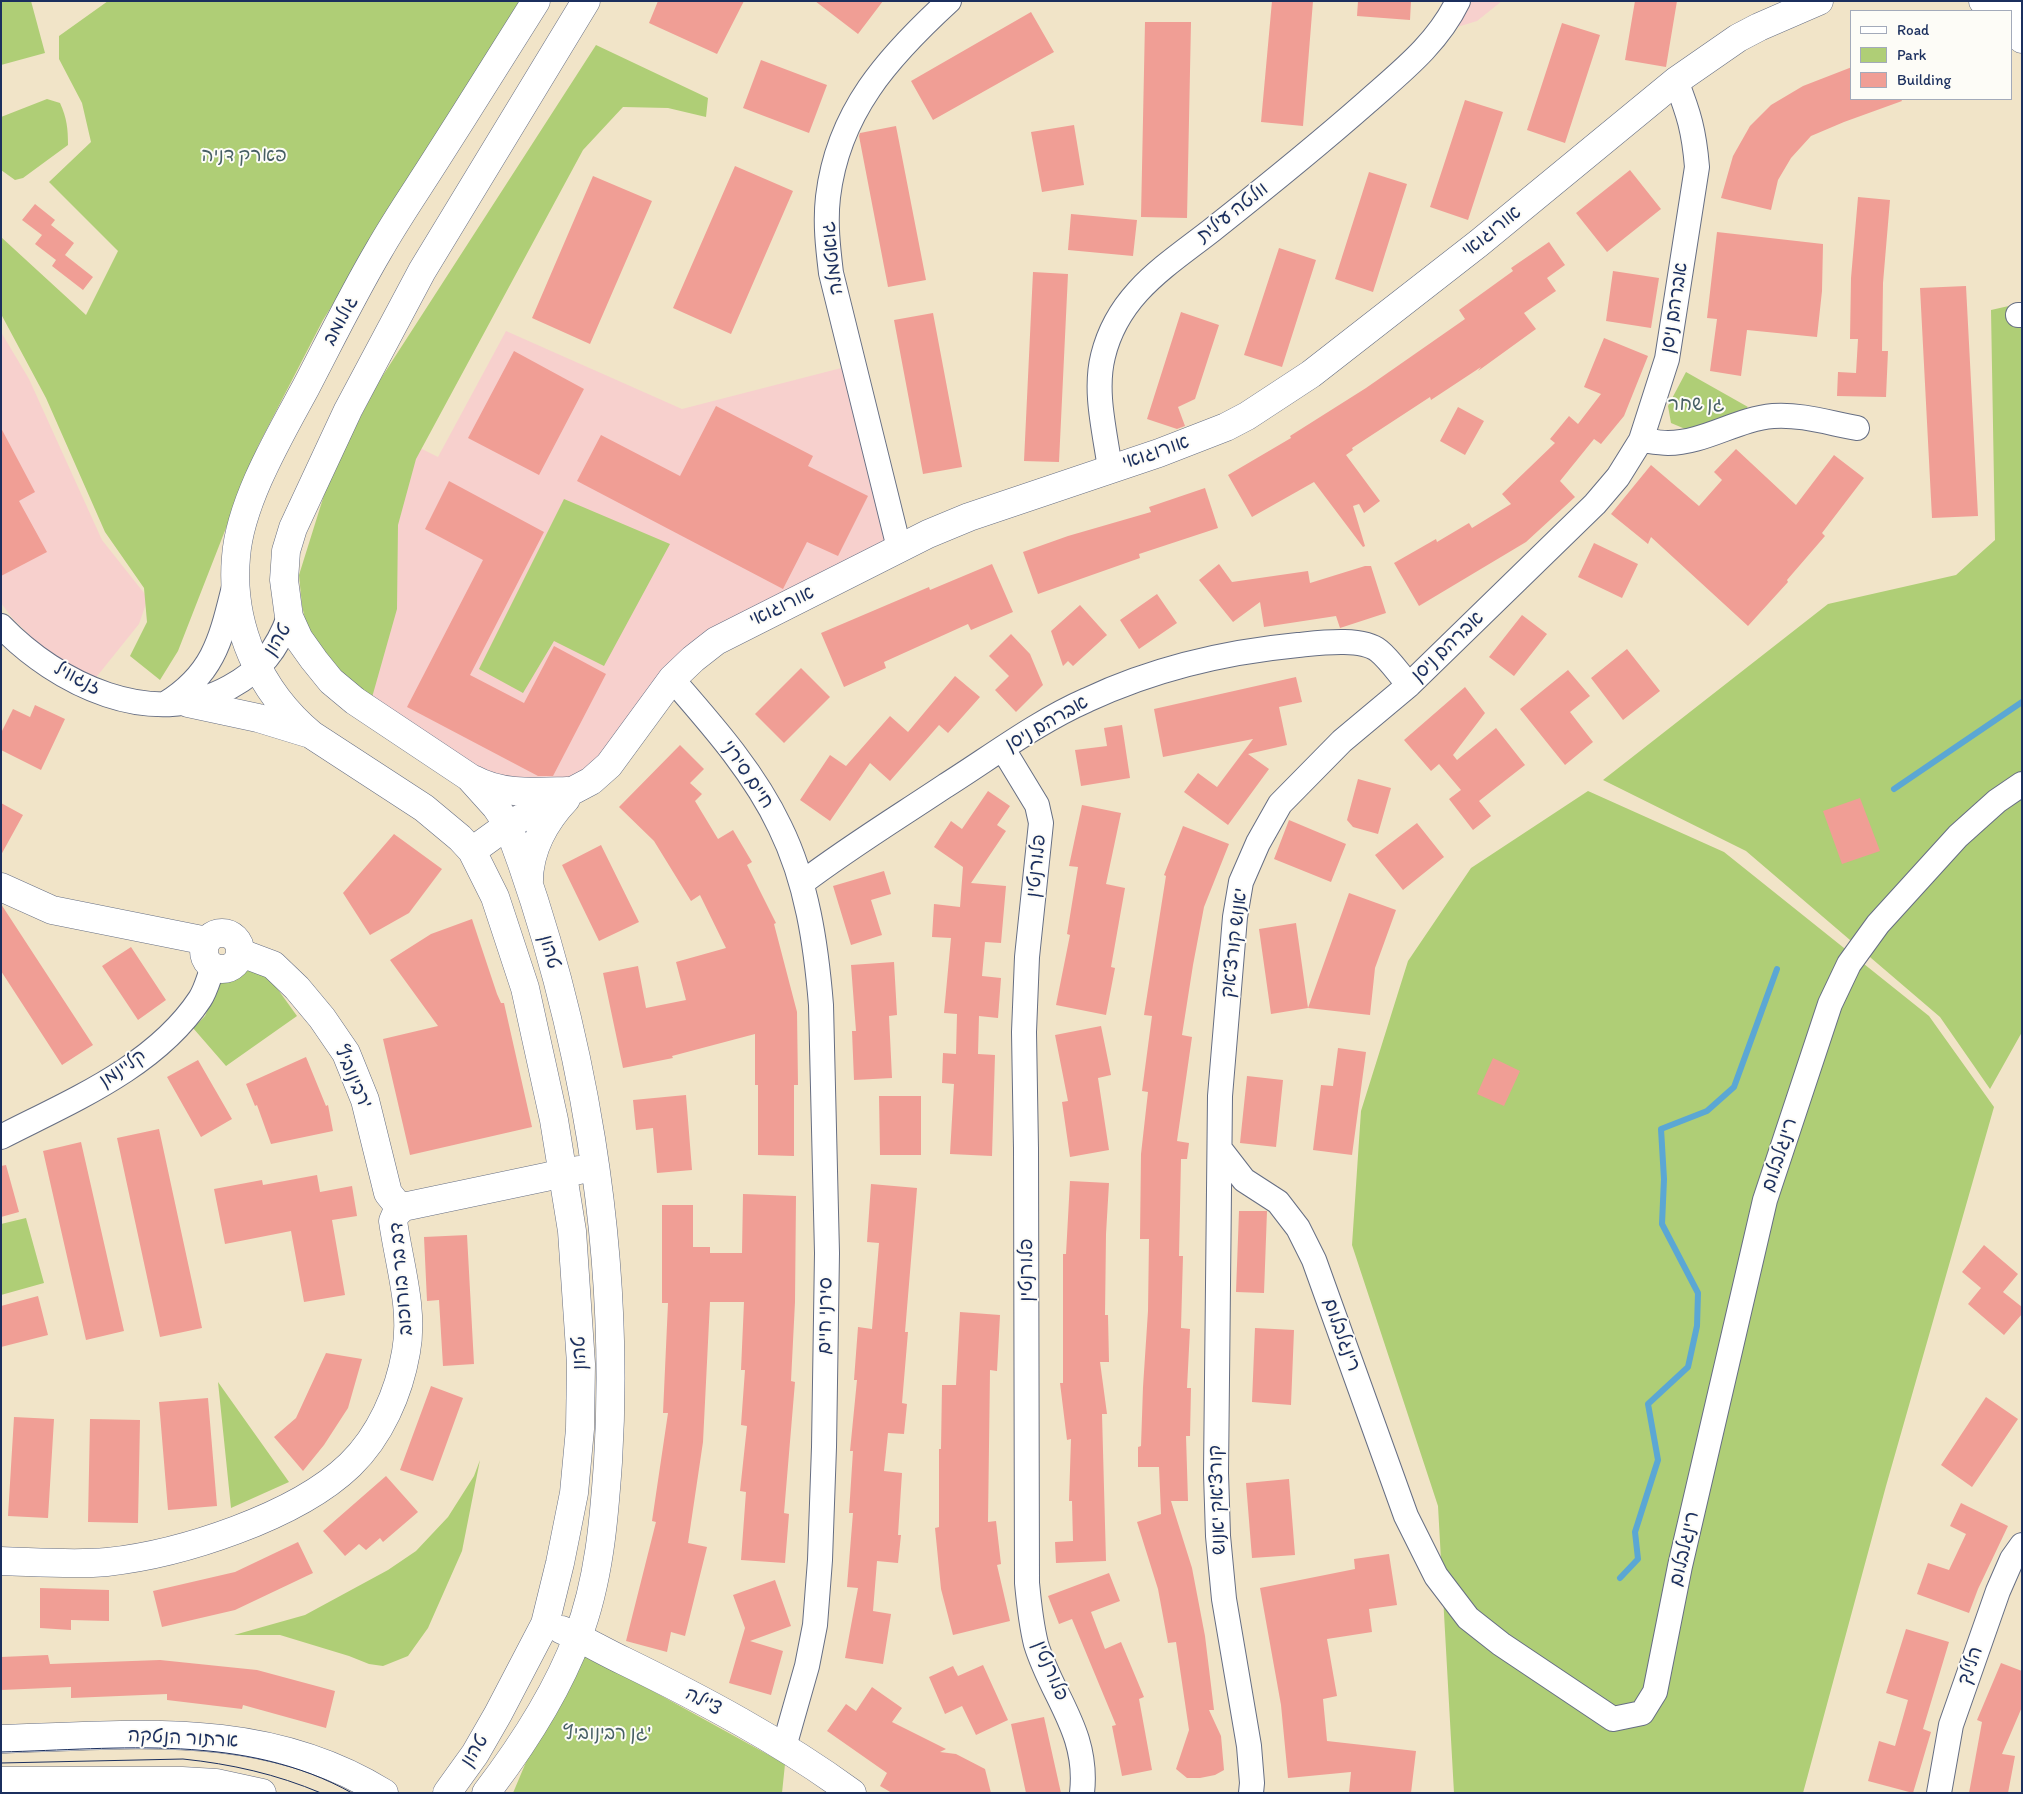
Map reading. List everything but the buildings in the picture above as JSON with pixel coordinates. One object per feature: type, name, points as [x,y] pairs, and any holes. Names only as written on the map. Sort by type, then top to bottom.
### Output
[{"type":"main road","name":"גולומב","points":[[257,668],[238,614],[234,585],[236,555],[243,522],[256,486],[287,422],[379,250],[536,1]]},
{"type":"main road","points":[[289,617],[284,580],[286,551],[293,528],[348,410],[422,271],[586,1]]},
{"type":"main road","name":"אורוגואי","points":[[472,851],[508,826],[591,781],[609,765],[672,679],[716,641],[899,548],[969,517],[1159,453],[1226,428],[1311,374],[1479,243],[1676,81],[1738,38],[1759,26],[1819,1]]},
{"type":"main road","points":[[1982,1],[1993,10]]},
{"type":"main road","name":"טהון","points":[[289,617],[299,639],[331,681],[378,718],[469,777],[496,806],[508,826],[529,884],[552,958],[569,1030],[596,1167],[608,1274],[611,1369],[605,1500],[595,1573],[587,1610],[578,1637],[547,1700],[490,1789]]},
{"type":"main road","name":"טהון","points":[[257,668],[282,705],[312,735],[424,808],[460,838],[472,851],[495,897],[525,988],[554,1120],[572,1231],[577,1293],[580,1429],[574,1493],[546,1624],[475,1754],[447,1793]]},
{"type":"main road","points":[[176,704],[258,718],[312,735]]},
{"type":"main road","points":[[469,777],[487,787],[509,791],[574,791]]},
{"type":"main road","points":[[529,884],[531,859],[541,834],[554,812],[574,791]]},
{"type":"main road","points":[[1,887],[52,910],[207,941]]},
{"type":"main road","points":[[216,934],[228,934],[238,941],[241,953],[236,964],[231,968],[225,969],[213,967],[209,964],[204,952],[207,941],[216,934]]},
{"type":"main road","name":"רבינוביץ'","points":[[241,953],[273,965],[297,988],[322,1018],[346,1053],[365,1100],[388,1193],[403,1207]]},
{"type":"main road","points":[[509,1185],[527,1175],[543,1158],[548,1147],[554,1120]]},
{"type":"main road","name":"דב בר בורוכוב","points":[[1,1561],[106,1562],[144,1556],[226,1534],[276,1513],[320,1488],[350,1465],[371,1439],[389,1411],[406,1352],[408,1330],[393,1221],[396,1214],[403,1207],[596,1167]]},
{"type":"main road","name":"צ'ילה","points":[[546,1624],[578,1637],[659,1678],[784,1747],[820,1769],[852,1793]]},
{"type":"main road","name":"ארתור הנטקה","points":[[1,1739],[169,1734],[236,1740],[273,1747],[312,1758],[344,1771],[384,1793]]},
{"type":"main road","points":[[1,1781],[182,1781],[216,1783],[262,1793]]},
{"type":"street","name":"גואטמלה","points":[[899,548],[831,273],[827,237],[828,198],[835,160],[846,130],[868,87],[894,56],[949,1]]},
{"type":"street","name":"וולטה עילית","points":[[1110,469],[1099,386],[1103,356],[1112,329],[1128,302],[1143,285],[1308,153],[1422,53],[1448,21],[1458,1]]},
{"type":"street","points":[[2013,24],[2022,38]]},
{"type":"street","name":"אברהם ניסן","points":[[802,883],[842,853],[1032,730],[1086,700],[1145,677],[1182,665],[1262,648],[1324,642],[1356,642],[1378,650],[1409,685],[1595,504],[1618,477],[1641,440],[1667,360],[1697,167],[1690,116],[1676,81]]},
{"type":"street","points":[[1641,440],[1668,443],[1688,440],[1772,416],[1798,416],[1857,428]]},
{"type":"street","points":[[176,704],[208,665],[223,634],[234,585]]},
{"type":"street","name":"טהון","points":[[257,668],[271,654],[281,639],[289,617]]},
{"type":"street","name":"זנגוויל","points":[[1,626],[19,645],[42,661],[93,690],[124,700],[148,704],[176,704],[217,694],[242,680],[257,668]]},
{"type":"street","name":"חיים סירני","points":[[672,679],[718,733],[759,790],[780,827],[802,883]]},
{"type":"street","name":"יאנוש קורצ'אק","points":[[1220,1206],[1220,1096],[1235,917],[1241,882],[1258,843],[1280,804],[1342,741],[1409,685]]},
{"type":"street","name":"פלורנטין","points":[[1003,749],[1037,805],[1041,823],[1027,957],[1024,1032],[1027,1583],[1031,1619],[1037,1645],[1076,1734],[1082,1759],[1082,1793]]},
{"type":"street","name":"רינגלבלום","points":[[1220,1148],[1235,1170],[1260,1192],[1278,1202],[1298,1228],[1314,1260],[1406,1516],[1436,1576],[1453,1601],[1468,1618],[1501,1644],[1613,1719],[1642,1713],[1654,1692],[1680,1566],[1766,1200],[1830,1004],[1849,964],[1878,924],[1958,836],[1997,801],[2022,784]]},
{"type":"street","name":"סירני חיים","points":[[784,1747],[807,1666],[815,1625],[824,1438],[827,1253],[821,1005],[812,927],[802,883]]},
{"type":"street","name":"קליינמן","points":[[1,1137],[109,1080],[148,1053],[183,1020],[200,998],[213,967]]},
{"type":"street","points":[[1220,1206],[1235,1195],[1252,1191],[1260,1192]]},
{"type":"street","name":"קורצ'אק יאנוש","points":[[1220,1206],[1216,1473],[1218,1536],[1224,1599],[1249,1746],[1251,1793]]},
{"type":"street","name":"הלילך","points":[[1939,1793],[1951,1725],[1998,1591],[2012,1559],[2022,1545]]},
{"type":"shaded area","points":[[1472,1],[1502,1],[1477,21],[1454,28]]},
{"type":"shaded area","points":[[506,331],[682,409],[853,365],[899,548],[716,641],[574,791],[509,791],[331,681],[418,447],[438,457]]},
{"type":"shaded area","points":[[1,332],[29,379],[102,540],[148,598],[139,624],[94,680],[64,664],[44,649],[13,619],[1,603]]},
{"type":"green space","points":[[1,1],[31,1],[45,53],[1,65]]},
{"type":"green space","name":"פארק דניה","points":[[108,1],[522,1],[323,320],[258,446],[178,651],[160,680],[130,656],[147,622],[144,588],[105,532],[46,398],[1,314],[1,237],[86,315],[118,251],[49,182],[91,142],[82,103],[59,59],[59,36]]},
{"type":"green space","points":[[596,45],[708,98],[706,117],[668,108],[623,107],[583,150],[416,459],[398,525],[397,609],[371,701],[339,673],[309,636],[302,606],[299,575],[330,476],[378,383]]},
{"type":"green space","points":[[47,99],[60,103],[67,124],[68,145],[23,178],[15,180],[1,170],[1,117]]},
{"type":"green space","points":[[2022,303],[2022,1032],[1990,1089],[1940,1017],[1746,851],[1603,780],[1828,604],[1956,575],[1995,540],[1991,310]]},
{"type":"green space","name":"גן שחר","points":[[1686,372],[1748,407],[1729,419],[1690,431],[1671,423],[1668,406]]},
{"type":"green space","points":[[564,499],[670,544],[604,666],[554,641],[523,693],[479,669]]},
{"type":"green space","points":[[1588,791],[1724,852],[1929,1016],[1994,1107],[1886,1486],[1803,1793],[1454,1793],[1438,1506],[1352,1245],[1361,1111],[1408,961],[1471,868]]},
{"type":"green space","points":[[253,967],[274,984],[297,1016],[226,1066],[193,1028],[205,1016],[223,975],[237,969]]},
{"type":"green space","points":[[26,1218],[44,1283],[1,1295],[1,1224]]},
{"type":"green space","points":[[218,1382],[289,1482],[231,1508]]},
{"type":"green space","points":[[480,1460],[462,1551],[428,1628],[408,1656],[383,1666],[369,1664],[280,1635],[234,1635],[305,1615],[388,1570],[416,1551],[448,1517],[474,1476]]},
{"type":"green space","name":"גן רבינוביץ'","points":[[582,1652],[785,1764],[782,1793],[513,1793],[529,1755]]},
{"type":"waterway","points":[[1894,789],[2022,702]]},
{"type":"waterway","points":[[1620,1578],[1638,1559],[1635,1532],[1658,1460],[1648,1404],[1688,1367],[1697,1326],[1698,1293],[1662,1224],[1664,1179],[1661,1129],[1707,1111],[1734,1087],[1777,969]]},
{"type":"tram line","points":[[1,1752],[136,1748],[181,1749],[225,1753],[269,1761],[311,1774],[352,1793]]},
{"type":"tram line","points":[[1,1763],[183,1759],[253,1771],[287,1780],[321,1793]]}]
